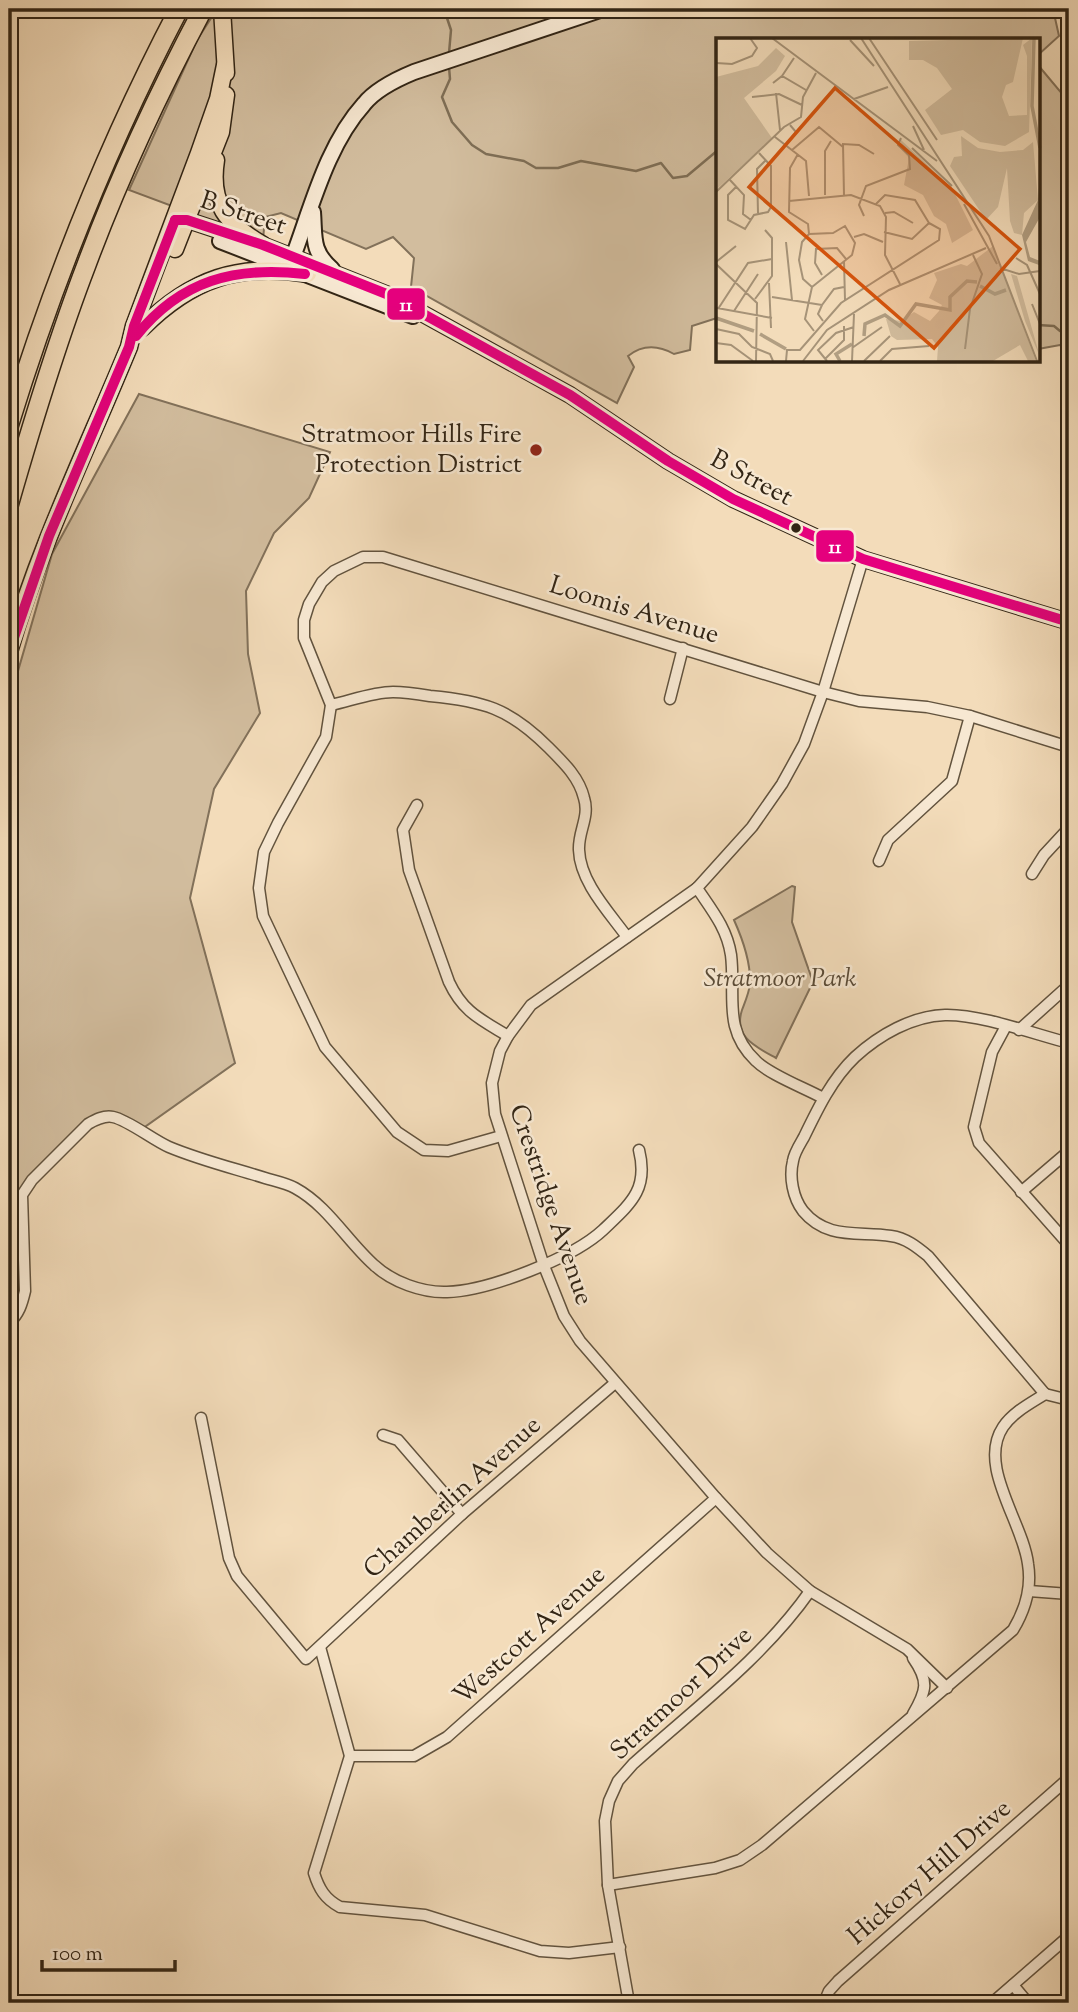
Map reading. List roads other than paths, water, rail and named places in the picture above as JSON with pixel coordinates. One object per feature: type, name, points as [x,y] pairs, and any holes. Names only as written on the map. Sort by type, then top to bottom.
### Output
[{"type":"highway","points":[[9,425],[40,327],[81,215],[178,9]]},
{"type":"highway","points":[[9,504],[41,395],[86,264],[140,136],[203,9]]},
{"type":"main road","points":[[293,257],[334,148],[365,102],[398,79],[414,72],[603,9]]},
{"type":"main road","points":[[223,15],[226,102],[215,169],[218,201],[232,224],[262,245]]},
{"type":"main road","points":[[142,328],[182,222],[218,99],[225,65]]},
{"type":"main road","points":[[9,652],[24,598],[53,522],[129,347],[134,326],[221,132]]},
{"type":"main road","points":[[313,205],[315,247],[323,261],[339,274]]},
{"type":"main road","name":"B Street","points":[[182,222],[262,245],[389,295],[570,396],[668,461],[774,520],[863,559],[1069,622]]},
{"type":"main road","name":"B Street","points":[[182,222],[474,341]]},
{"type":"main road","points":[[129,347],[142,328],[173,300],[194,287],[219,277],[259,270],[308,274]]},
{"type":"street","name":"Loomis Avenue","points":[[331,705],[304,638],[304,620],[309,604],[322,582],[334,571],[363,557],[383,557],[822,692],[859,701],[927,707],[970,716],[1069,747]]},
{"type":"street","name":"Crestridge Avenue","points":[[608,1885],[715,1868],[740,1860],[762,1845],[947,1688],[907,1648],[810,1591],[767,1553],[580,1341],[564,1316],[544,1266],[493,1106],[492,1083],[495,1067],[508,1035],[531,1005],[696,888],[735,848],[782,784],[803,744],[822,692],[863,559]]},
{"type":"street","points":[[670,699],[683,648]]},
{"type":"street","points":[[501,1136],[447,1151],[424,1150],[397,1132],[326,1047],[264,916],[259,888],[264,852],[326,737],[331,705],[392,692],[467,699],[494,708],[527,726],[565,764],[578,783],[585,799],[587,815],[579,835],[581,864],[587,880],[626,937]]},
{"type":"street","points":[[878,861],[888,840],[952,781],[970,716]]},
{"type":"street","points":[[417,805],[403,830],[408,870],[449,982],[457,999],[471,1014],[508,1035]]},
{"type":"street","points":[[1032,874],[1044,855],[1069,828]]},
{"type":"street","points":[[696,888],[722,925],[730,954],[732,1020],[745,1049],[758,1064],[823,1098]]},
{"type":"street","points":[[1019,1030],[1069,985]]},
{"type":"street","points":[[1069,1043],[984,1020],[945,1015],[920,1019],[896,1028],[853,1058],[823,1098],[793,1160],[792,1189],[802,1210],[822,1228],[838,1233],[893,1236],[910,1242],[928,1256],[1045,1394],[1069,1400]]},
{"type":"street","points":[[1006,1026],[992,1052],[974,1127],[979,1143],[1069,1245]]},
{"type":"street","points":[[9,1323],[22,1306],[25,1291],[22,1195],[32,1180],[88,1124],[99,1118],[113,1117],[169,1147],[294,1187],[317,1203],[375,1266],[399,1281],[444,1293],[468,1290],[544,1266],[596,1237],[624,1210],[639,1189],[643,1169],[639,1150]]},
{"type":"street","points":[[1021,1192],[1069,1151]]},
{"type":"street","name":"Chamberlin Avenue","points":[[201,1419],[229,1558],[237,1576],[306,1659],[462,1514],[615,1383]]},
{"type":"street","points":[[947,1688],[1013,1630],[1023,1614],[1029,1591],[1029,1566],[1024,1544],[997,1474],[994,1450],[1003,1427],[1020,1409],[1045,1394]]},
{"type":"street","points":[[383,1436],[398,1440],[462,1514]]},
{"type":"street","name":"Westcott Avenue","points":[[350,1756],[415,1756],[447,1737],[716,1498]]},
{"type":"street","name":"Stratmoor Drive","points":[[629,2003],[608,1885],[605,1821],[609,1801],[618,1782],[633,1764],[770,1642],[791,1619],[810,1591]]},
{"type":"street","points":[[1029,1591],[1069,1594]]},
{"type":"street","points":[[320,1647],[350,1756],[314,1873],[319,1888],[328,1900],[340,1908],[425,1915],[540,1951],[569,1953],[620,1947]]},
{"type":"street","name":"Crestridge Avenue","points":[[907,1648],[925,1680],[921,1700],[909,1721]]},
{"type":"street","name":"Hickory Hill Drive","points":[[824,2003],[829,1991],[838,1981],[1069,1779]]},
{"type":"street","points":[[992,2003],[1069,1936]]},
{"type":"street","points":[[1013,1985],[1028,2003]]},
{"type":"waterway","points":[[444,9],[451,30],[449,53]]},
{"type":"waterway","points":[[449,67],[450,79],[442,97],[452,122],[472,145],[486,154],[524,161],[536,168],[558,168],[581,161],[636,171],[661,163],[673,178],[687,176],[716,152]]},
{"type":"waterway","points":[[1040,325],[1054,326],[1060,331],[1069,330]]},
{"type":"place","name":"Stratmoor Hills Fire Protection District","points":[[536,450]]},
{"type":"park label","name":"Stratmoor Park","points":[[780,979]]}]
